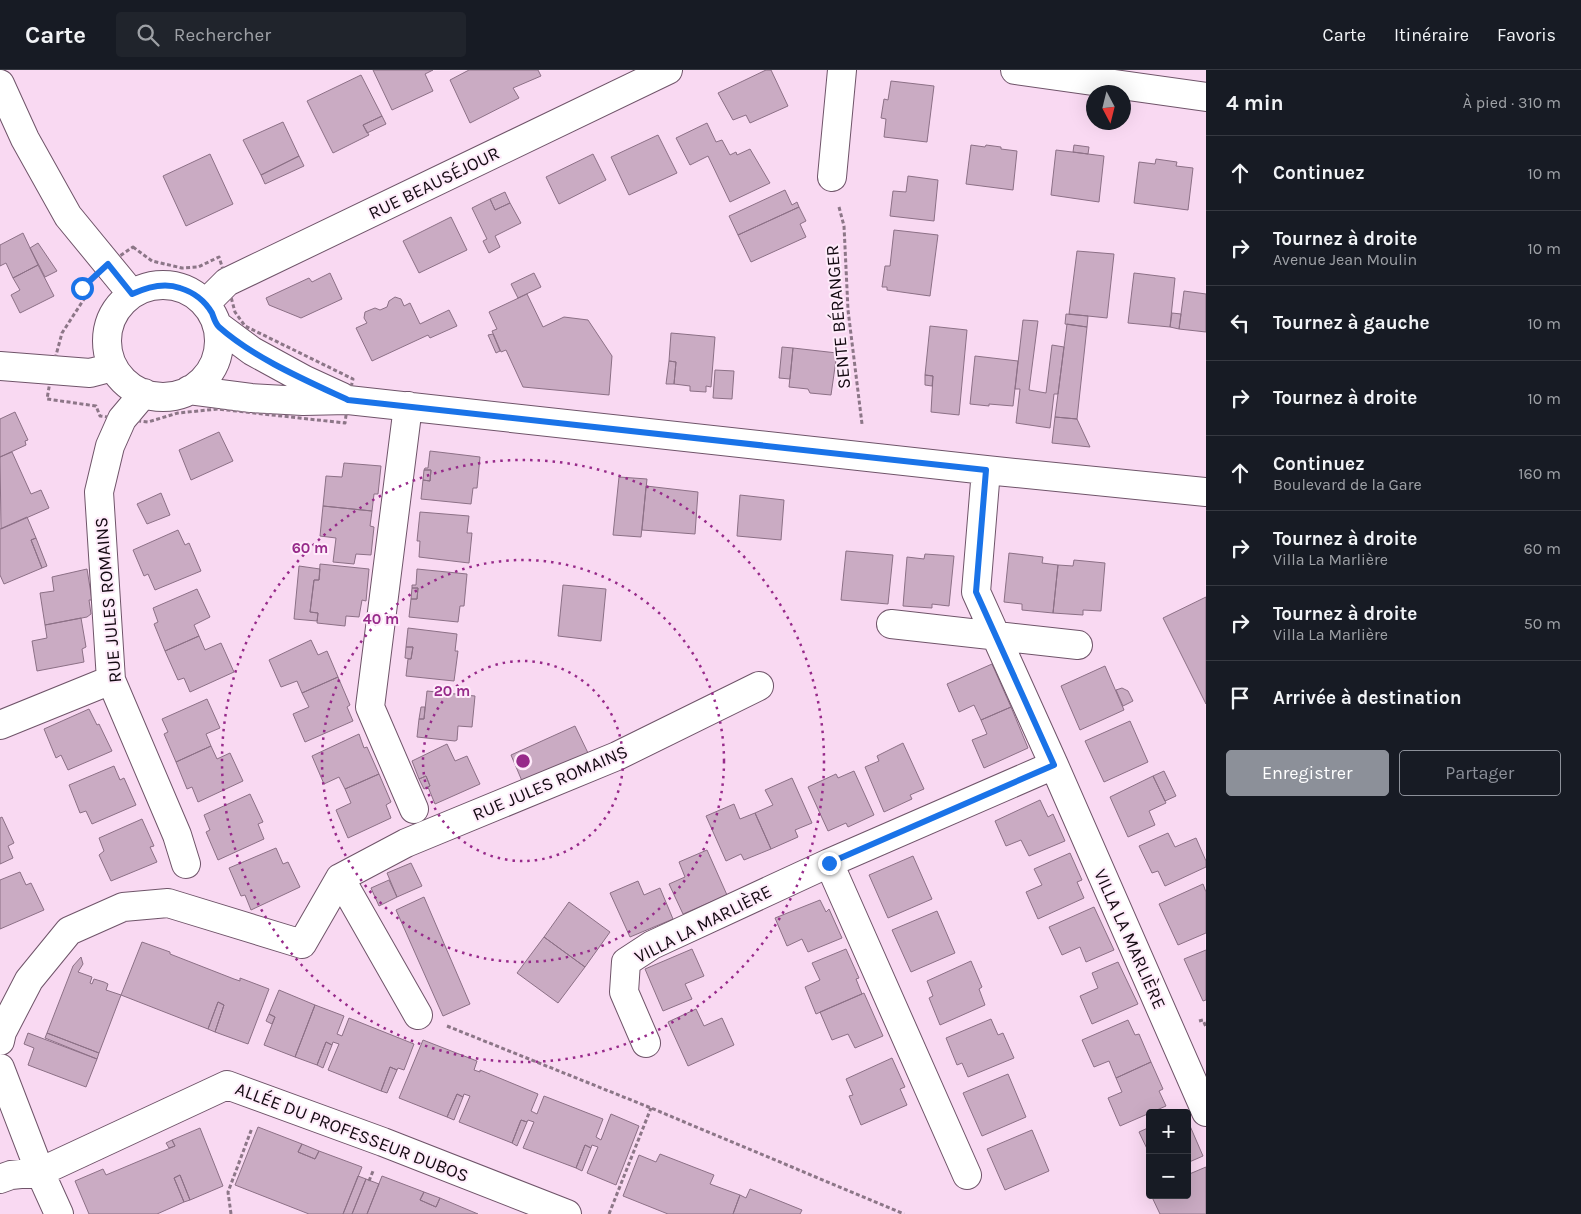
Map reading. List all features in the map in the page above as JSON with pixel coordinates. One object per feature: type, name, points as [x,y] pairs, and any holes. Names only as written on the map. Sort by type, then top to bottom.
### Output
[{"type":"street","name":"RUE BEAUSÉJOUR","points":[[211,314],[228,282],[668,70]]},
{"type":"street","points":[[832,177],[842,70]]},
{"type":"street","points":[[1015,70],[1206,97]]},
{"type":"street","points":[[0,84],[25,139],[68,216],[132,294]]},
{"type":"street","points":[[211,314],[219,344],[214,363],[204,378],[189,390],[174,396],[144,393],[126,383],[113,367],[108,354],[107,340],[108,327],[113,314],[132,294],[147,287],[162,285],[178,287],[193,293],[211,314],[252,351],[305,380],[348,400]]},
{"type":"street","points":[[0,366],[90,373],[113,367]]},
{"type":"street","points":[[189,390],[251,398],[303,401],[348,400],[408,406],[986,470],[1206,492]]},
{"type":"street","name":"RUE JULES ROMAINS","points":[[144,393],[122,419],[110,446],[99,492],[111,680],[177,835],[186,864]]},
{"type":"street","points":[[408,406],[370,707],[414,809]]},
{"type":"street","name":"VILLA LA MARLIÈRE","points":[[986,470],[976,592],[1206,1112]]},
{"type":"street","points":[[891,624],[1078,645]]},
{"type":"street","points":[[0,725],[111,680]]},
{"type":"street","name":"RUE JULES ROMAINS","points":[[340,878],[406,843],[618,756],[759,686]]},
{"type":"street","name":"VILLA LA MARLIÈRE","points":[[646,1043],[624,992],[626,962],[652,945],[829,863],[1054,765]]},
{"type":"street","points":[[829,863],[967,1175]]},
{"type":"street","points":[[340,878],[418,1015]]},
{"type":"street","points":[[0,1042],[2,1032],[29,980],[69,931],[123,907],[168,903],[302,944],[340,878]]},
{"type":"street","points":[[0,1068],[40,1172],[59,1214]]},
{"type":"street","name":"ALLÉE DU PROFESSEUR DUBOS","points":[[0,1179],[11,1175],[40,1172],[227,1085],[383,1142],[567,1214]]},
{"type":"path","name":"SENTE BÉRANGER","points":[[832,177],[844,226],[848,310],[866,456]]},
{"type":"path","points":[[133,247],[152,261],[182,268],[198,267],[218,257],[228,282],[235,312],[245,326],[353,379],[348,400],[346,423],[218,409],[178,413],[148,422],[100,416],[96,406],[47,399],[52,370],[62,333],[86,296],[82,288],[108,264],[133,247]]},
{"type":"path","points":[[418,1015],[652,1108],[904,1214]]},
{"type":"path","points":[[231,1214],[228,1192],[255,1120],[254,1095]]},
{"type":"path","points":[[609,1214],[652,1108]]},
{"type":"building","points":[[373,70],[433,70],[425,74],[433,91],[392,110]]},
{"type":"building","points":[[469,70],[538,70],[541,76],[513,88],[519,98],[470,123],[450,80]]},
{"type":"building","points":[[766,70],[771,70],[788,106],[750,123],[746,115],[733,120],[718,93]]},
{"type":"building","points":[[361,75],[382,116],[363,125],[369,135],[333,153],[307,101]]},
{"type":"building","points":[[891,81],[934,86],[927,142],[884,137],[886,119],[881,118],[884,99],[888,100]]},
{"type":"building","points":[[382,116],[386,124],[367,133],[363,125]]},
{"type":"building","points":[[283,122],[299,156],[261,175],[243,140]]},
{"type":"building","points":[[707,123],[716,142],[722,140],[730,155],[736,152],[737,155],[750,149],[770,183],[730,202],[708,156],[690,165],[676,138]]},
{"type":"building","points":[[658,135],[677,173],[629,195],[611,157]]},
{"type":"building","points":[[971,145],[985,147],[986,145],[1017,151],[1013,190],[966,184]]},
{"type":"building","points":[[1074,145],[1089,147],[1088,154],[1073,152]]},
{"type":"building","points":[[1056,150],[1104,156],[1099,202],[1051,195]]},
{"type":"building","points":[[210,154],[233,204],[186,226],[163,176]]},
{"type":"building","points":[[593,154],[606,180],[559,204],[546,177]]},
{"type":"building","points":[[299,156],[304,166],[265,184],[261,175]]},
{"type":"building","points":[[1156,159],[1177,162],[1176,166],[1193,168],[1188,210],[1134,203],[1139,162],[1155,164]]},
{"type":"building","points":[[908,176],[938,180],[934,221],[890,216],[893,191],[906,192]]},
{"type":"building","points":[[785,190],[792,205],[797,202],[799,207],[738,235],[729,216]]},
{"type":"building","points":[[505,192],[510,203],[495,210],[490,199]]},
{"type":"building","points":[[490,199],[495,210],[510,203],[521,223],[495,236],[500,247],[489,253],[483,241],[487,239],[472,208]]},
{"type":"building","points":[[799,207],[806,221],[800,224],[806,237],[751,262],[738,235]]},
{"type":"building","points":[[451,217],[467,250],[419,273],[403,241]]},
{"type":"building","points":[[894,230],[938,235],[930,296],[887,290],[887,287],[882,287],[885,266],[890,266]]},
{"type":"building","points":[[23,233],[38,265],[13,278],[6,263],[0,266],[0,245]]},
{"type":"building","points":[[38,243],[57,271],[45,277],[30,248]]},
{"type":"building","points":[[1077,251],[1114,254],[1107,318],[1069,314]]},
{"type":"building","points":[[38,265],[54,296],[20,313],[11,295],[20,290],[13,278]]},
{"type":"building","points":[[330,273],[342,299],[301,318],[269,305],[266,298],[309,278],[312,282]]},
{"type":"building","points":[[534,273],[541,287],[518,298],[511,284]]},
{"type":"building","points":[[1134,273],[1175,278],[1170,327],[1128,323]]},
{"type":"building","points":[[1184,291],[1206,294],[1206,332],[1179,329]]},
{"type":"building","points":[[527,294],[543,327],[564,317],[588,320],[612,356],[609,395],[523,387],[506,350],[501,352],[492,331],[497,329],[489,312]]},
{"type":"building","points":[[395,297],[401,299],[404,306],[410,303],[420,324],[449,310],[457,326],[430,338],[428,335],[372,361],[356,328],[367,323],[364,318],[365,312],[375,308],[380,310],[387,307],[389,301]]},
{"type":"building","points":[[1172,313],[1181,314],[1179,329],[1170,327]]},
{"type":"building","points":[[1066,314],[1088,316],[1087,327],[1065,324]]},
{"type":"building","points":[[1023,320],[1038,321],[1029,390],[1046,393],[1052,345],[1064,347],[1058,394],[1054,394],[1050,428],[1016,423],[1020,389],[1015,389]]},
{"type":"building","points":[[1067,324],[1087,327],[1077,419],[1055,417]]},
{"type":"building","points":[[930,326],[967,330],[959,415],[931,412],[933,376],[925,375]]},
{"type":"building","points":[[671,333],[715,337],[711,387],[706,386],[706,392],[690,391],[690,386],[674,384],[676,362],[669,361]]},
{"type":"building","points":[[493,334],[500,351],[496,353],[488,335]]},
{"type":"building","points":[[782,347],[793,348],[790,379],[779,378]]},
{"type":"building","points":[[793,348],[837,353],[831,395],[810,393],[808,389],[789,387]]},
{"type":"building","points":[[975,356],[1018,361],[1013,406],[970,404]]},
{"type":"building","points":[[669,361],[676,362],[674,384],[666,384]]},
{"type":"building","points":[[715,370],[734,371],[732,399],[713,398]]},
{"type":"building","points":[[925,375],[933,376],[932,386],[925,385]]},
{"type":"building","points":[[15,412],[28,440],[25,441],[26,445],[0,457],[0,419]]},
{"type":"building","points":[[1055,417],[1077,419],[1090,447],[1052,443]]},
{"type":"building","points":[[219,432],[233,461],[191,480],[179,450]]},
{"type":"building","points":[[430,451],[480,457],[477,488],[473,488],[471,504],[421,499],[423,480],[430,481],[431,470],[424,470],[428,468]]},
{"type":"building","points":[[12,452],[31,494],[41,490],[49,508],[1,529],[0,457]]},
{"type":"building","points":[[344,463],[381,466],[378,494],[374,494],[372,511],[323,506],[326,476],[342,477]]},
{"type":"building","points":[[424,470],[431,470],[430,481],[423,480]]},
{"type":"building","points":[[619,477],[647,479],[641,537],[613,535]]},
{"type":"building","points":[[646,486],[698,492],[695,534],[642,530]]},
{"type":"building","points":[[161,493],[170,515],[147,524],[137,504]]},
{"type":"building","points":[[740,495],[784,500],[781,540],[737,536]]},
{"type":"building","points":[[323,506],[372,511],[370,526],[374,527],[371,555],[356,554],[354,564],[333,562],[336,538],[320,536]]},
{"type":"building","points":[[420,512],[469,516],[467,533],[472,533],[469,563],[419,557],[420,541],[417,541]]},
{"type":"building","points":[[27,517],[36,538],[31,540],[42,568],[4,584],[0,575],[0,529]]},
{"type":"building","points":[[178,530],[185,545],[189,543],[201,571],[155,590],[148,574],[144,576],[133,550]]},
{"type":"building","points":[[36,538],[47,566],[42,568],[31,540]]},
{"type":"building","points":[[846,551],[893,555],[888,604],[841,600]]},
{"type":"building","points":[[1009,553],[1043,557],[1042,563],[1058,565],[1053,613],[1022,610],[1022,604],[1004,602]]},
{"type":"building","points":[[925,554],[954,556],[949,606],[932,604],[932,608],[903,606],[907,557],[924,559]]},
{"type":"building","points":[[1074,560],[1105,563],[1101,611],[1083,610],[1083,615],[1053,613],[1058,565],[1073,566]]},
{"type":"building","points":[[320,564],[369,569],[366,601],[362,600],[359,617],[346,616],[345,626],[317,623],[318,613],[310,612],[314,580],[319,580]]},
{"type":"building","points":[[299,566],[320,569],[319,580],[314,580],[310,612],[318,613],[317,621],[294,619]]},
{"type":"building","points":[[87,569],[92,600],[89,600],[91,614],[87,617],[45,625],[40,593],[54,591],[52,577]]},
{"type":"building","points":[[417,569],[467,574],[464,606],[460,606],[458,622],[409,617],[411,599],[417,599],[418,588],[412,588],[412,585],[416,585]]},
{"type":"building","points":[[563,585],[606,589],[601,641],[558,636]]},
{"type":"building","points":[[412,588],[418,588],[417,599],[411,599]]},
{"type":"building","points":[[197,589],[210,617],[194,625],[199,636],[165,651],[154,624],[158,622],[153,608]]},
{"type":"building","points":[[1206,597],[1206,704],[1163,618]]},
{"type":"building","points":[[81,618],[86,647],[82,649],[84,662],[37,671],[32,641],[47,638],[45,625]]},
{"type":"building","points":[[408,628],[457,634],[455,651],[458,651],[454,681],[406,676],[408,659],[411,659],[413,647],[406,647]]},
{"type":"building","points":[[199,636],[205,650],[221,643],[234,672],[190,692],[184,678],[178,680],[165,651]]},
{"type":"building","points":[[311,640],[318,655],[327,651],[338,677],[302,693],[297,681],[281,687],[269,660]]},
{"type":"building","points":[[406,647],[413,647],[411,659],[405,658]]},
{"type":"building","points":[[992,664],[1011,707],[981,720],[974,705],[959,712],[947,684]]},
{"type":"building","points":[[1105,666],[1124,710],[1080,730],[1061,686]]},
{"type":"building","points":[[338,677],[350,705],[347,707],[353,721],[305,742],[293,714],[309,707],[302,693]]},
{"type":"building","points":[[1122,688],[1128,691],[1133,701],[1123,706],[1116,690]]},
{"type":"building","points":[[427,691],[475,696],[472,727],[458,726],[457,740],[455,741],[417,737],[419,719],[424,719]]},
{"type":"building","points":[[207,699],[220,728],[206,734],[211,746],[176,762],[164,734],[168,732],[162,719]]},
{"type":"building","points":[[421,707],[425,707],[424,719],[419,719]]},
{"type":"building","points":[[1011,707],[1028,748],[984,768],[972,740],[987,734],[981,720]]},
{"type":"building","points":[[89,709],[97,725],[99,724],[112,751],[68,770],[61,755],[56,758],[44,729]]},
{"type":"building","points":[[1130,721],[1148,762],[1104,782],[1085,741]]},
{"type":"building","points":[[575,726],[588,753],[522,781],[511,755]]},
{"type":"building","points":[[359,734],[364,748],[367,747],[379,774],[345,789],[339,777],[324,784],[312,756]]},
{"type":"building","points":[[903,743],[924,789],[910,795],[912,799],[884,812],[865,767],[879,761],[877,756]]},
{"type":"building","points":[[447,744],[455,761],[467,756],[480,784],[435,804],[426,776],[419,779],[412,761]]},
{"type":"building","points":[[211,746],[217,759],[230,753],[243,781],[198,802],[192,787],[187,789],[176,762]]},
{"type":"building","points":[[114,766],[120,780],[124,778],[136,805],[92,824],[86,811],[80,813],[69,785]]},
{"type":"building","points":[[854,771],[874,815],[848,827],[846,823],[828,831],[808,787],[836,774],[838,778]]},
{"type":"building","points":[[1164,771],[1176,796],[1165,801],[1153,776]]},
{"type":"building","points":[[379,774],[391,802],[386,805],[391,818],[348,838],[336,810],[351,803],[345,789]]},
{"type":"building","points":[[426,776],[430,786],[424,789],[419,779]]},
{"type":"building","points":[[1153,776],[1166,803],[1149,811],[1155,825],[1128,837],[1110,797]]},
{"type":"building","points":[[792,778],[812,823],[795,830],[798,837],[771,849],[755,813],[773,805],[765,790]]},
{"type":"building","points":[[250,794],[263,822],[258,824],[264,839],[218,860],[206,832],[210,830],[204,815]]},
{"type":"building","points":[[1040,800],[1048,817],[1053,814],[1065,841],[1029,856],[1021,840],[1006,846],[995,821]]},
{"type":"building","points":[[734,804],[740,819],[755,813],[771,849],[744,860],[741,854],[726,861],[706,816]]},
{"type":"building","points":[[2,817],[14,843],[8,846],[13,858],[0,864],[0,818]]},
{"type":"building","points":[[142,819],[154,846],[150,847],[157,862],[111,881],[99,855],[104,851],[99,838]]},
{"type":"building","points":[[1168,833],[1175,847],[1196,838],[1206,861],[1206,867],[1165,886],[1158,871],[1152,873],[1139,846]]},
{"type":"building","points":[[276,848],[283,864],[288,862],[300,887],[251,910],[245,895],[241,896],[229,868]]},
{"type":"building","points":[[707,850],[727,895],[683,914],[669,884],[685,877],[679,862]]},
{"type":"building","points":[[1070,853],[1082,880],[1077,882],[1084,898],[1038,919],[1026,892],[1042,885],[1034,869]]},
{"type":"building","points":[[913,856],[932,899],[888,918],[869,875]]},
{"type":"building","points":[[411,863],[422,886],[397,897],[387,873]]},
{"type":"building","points":[[20,872],[26,885],[31,883],[44,910],[0,929],[0,880]]},
{"type":"building","points":[[389,880],[397,897],[379,906],[371,888]]},
{"type":"building","points":[[638,881],[644,895],[660,888],[673,919],[630,937],[610,893]]},
{"type":"building","points":[[1203,884],[1206,892],[1206,933],[1178,945],[1159,904]]},
{"type":"building","points":[[424,897],[470,1004],[443,1016],[396,910]]},
{"type":"building","points":[[820,900],[826,912],[829,909],[842,938],[808,952],[802,939],[787,946],[775,918]]},
{"type":"building","points":[[569,902],[610,932],[585,967],[544,937]]},
{"type":"building","points":[[1094,907],[1114,950],[1086,962],[1080,947],[1062,955],[1049,927]]},
{"type":"building","points":[[937,911],[955,953],[911,972],[892,930]]},
{"type":"building","points":[[544,937],[585,967],[558,1003],[517,973]]},
{"type":"building","points":[[142,942],[234,979],[240,981],[240,978],[269,989],[248,1044],[215,1032],[224,1005],[218,1002],[208,1029],[121,995]]},
{"type":"building","points":[[692,949],[704,976],[685,984],[692,999],[663,1011],[645,969]]},
{"type":"building","points":[[846,949],[859,978],[856,979],[862,994],[816,1014],[805,987],[820,980],[812,963]]},
{"type":"building","points":[[1206,950],[1206,1000],[1203,1001],[1184,959]]},
{"type":"building","points":[[81,957],[83,964],[78,972],[92,977],[90,983],[92,984],[94,979],[104,982],[108,984],[106,990],[121,995],[99,1053],[47,1033],[73,966]]},
{"type":"building","points":[[971,961],[982,987],[979,989],[985,1005],[940,1025],[929,998],[933,996],[927,981]]},
{"type":"building","points":[[1118,962],[1138,1004],[1092,1024],[1080,996],[1098,988],[1092,973]]},
{"type":"building","points":[[279,990],[315,1005],[295,1057],[264,1045],[275,1017],[269,1014]]},
{"type":"building","points":[[864,993],[883,1036],[855,1048],[848,1034],[832,1040],[820,1012]]},
{"type":"building","points":[[218,1002],[224,1005],[215,1032],[208,1029]]},
{"type":"building","points":[[315,1005],[344,1016],[337,1034],[342,1036],[349,1018],[414,1044],[404,1070],[390,1067],[381,1091],[328,1070],[339,1044],[333,1042],[332,1045],[326,1042],[317,1065],[295,1057]]},
{"type":"building","points":[[696,1009],[704,1026],[722,1018],[734,1045],[688,1066],[668,1022]]},
{"type":"building","points":[[269,1014],[275,1017],[272,1024],[266,1021]]},
{"type":"building","points":[[991,1019],[998,1035],[1003,1033],[1014,1058],[968,1077],[962,1063],[957,1065],[946,1038]]},
{"type":"building","points":[[1128,1020],[1135,1035],[1139,1034],[1151,1062],[1116,1078],[1109,1061],[1094,1067],[1082,1040]]},
{"type":"building","points":[[28,1033],[97,1059],[86,1087],[28,1065],[34,1048],[24,1044]]},
{"type":"building","points":[[47,1033],[99,1053],[97,1059],[45,1038]]},
{"type":"building","points":[[423,1040],[477,1061],[474,1070],[480,1072],[480,1070],[538,1094],[531,1111],[537,1114],[544,1096],[603,1119],[596,1137],[601,1140],[611,1114],[639,1126],[616,1185],[587,1173],[598,1147],[592,1145],[591,1148],[585,1145],[576,1168],[523,1148],[534,1122],[521,1120],[512,1143],[459,1122],[470,1096],[464,1094],[463,1097],[457,1094],[447,1117],[399,1098]]},
{"type":"building","points":[[326,1042],[332,1045],[323,1068],[317,1065]]},
{"type":"building","points":[[892,1058],[905,1087],[900,1089],[907,1105],[861,1125],[849,1096],[853,1095],[846,1079]]},
{"type":"building","points":[[1151,1062],[1163,1089],[1159,1091],[1166,1106],[1159,1109],[1146,1109],[1146,1115],[1120,1126],[1108,1098],[1122,1092],[1116,1078]]},
{"type":"building","points":[[390,1067],[397,1070],[387,1093],[381,1091]]},
{"type":"building","points":[[1008,1074],[1026,1117],[982,1136],[963,1093]]},
{"type":"building","points":[[457,1094],[463,1097],[454,1120],[447,1117]]},
{"type":"building","points":[[521,1120],[527,1122],[517,1146],[512,1143]]},
{"type":"building","points":[[258,1127],[302,1144],[298,1152],[315,1159],[319,1151],[362,1167],[343,1214],[309,1214],[235,1185]]},
{"type":"building","points":[[200,1128],[223,1186],[190,1200],[180,1175],[174,1178],[184,1202],[157,1214],[89,1214],[75,1181],[103,1169],[106,1175],[175,1146],[172,1140]]},
{"type":"building","points":[[1191,1128],[1203,1156],[1191,1161]]},
{"type":"building","points":[[1146,1129],[1146,1147],[1139,1132]]},
{"type":"building","points":[[1032,1130],[1049,1171],[1005,1190],[987,1149]]},
{"type":"building","points":[[172,1140],[175,1146],[169,1148],[166,1143]]},
{"type":"building","points":[[302,1144],[319,1151],[315,1159],[298,1152]]},
{"type":"building","points":[[585,1145],[591,1148],[582,1171],[576,1168]]},
{"type":"building","points":[[660,1154],[714,1175],[710,1184],[740,1195],[733,1214],[668,1214],[623,1196],[639,1155],[656,1162]]},
{"type":"building","points":[[1206,1167],[1206,1214],[1160,1214],[1153,1199],[1191,1199],[1191,1173]]},
{"type":"building","points":[[180,1175],[190,1200],[184,1202],[174,1178]]},
{"type":"building","points":[[358,1176],[366,1179],[352,1214],[343,1214]]},
{"type":"building","points":[[382,1176],[424,1192],[420,1200],[436,1207],[440,1198],[478,1214],[367,1214]]},
{"type":"building","points":[[366,1179],[379,1184],[367,1214],[352,1214]]},
{"type":"building","points":[[750,1189],[802,1210],[800,1214],[733,1214],[740,1195],[746,1198]]},
{"type":"building","points":[[424,1192],[440,1198],[436,1207],[420,1200]]},
{"type":"route","points":[[82,288],[108,264],[132,294],[147,287],[162,285],[178,287],[193,293],[205,304],[217,325],[252,351],[305,380],[348,400],[986,470],[976,592],[1054,765],[829,863]]}]
